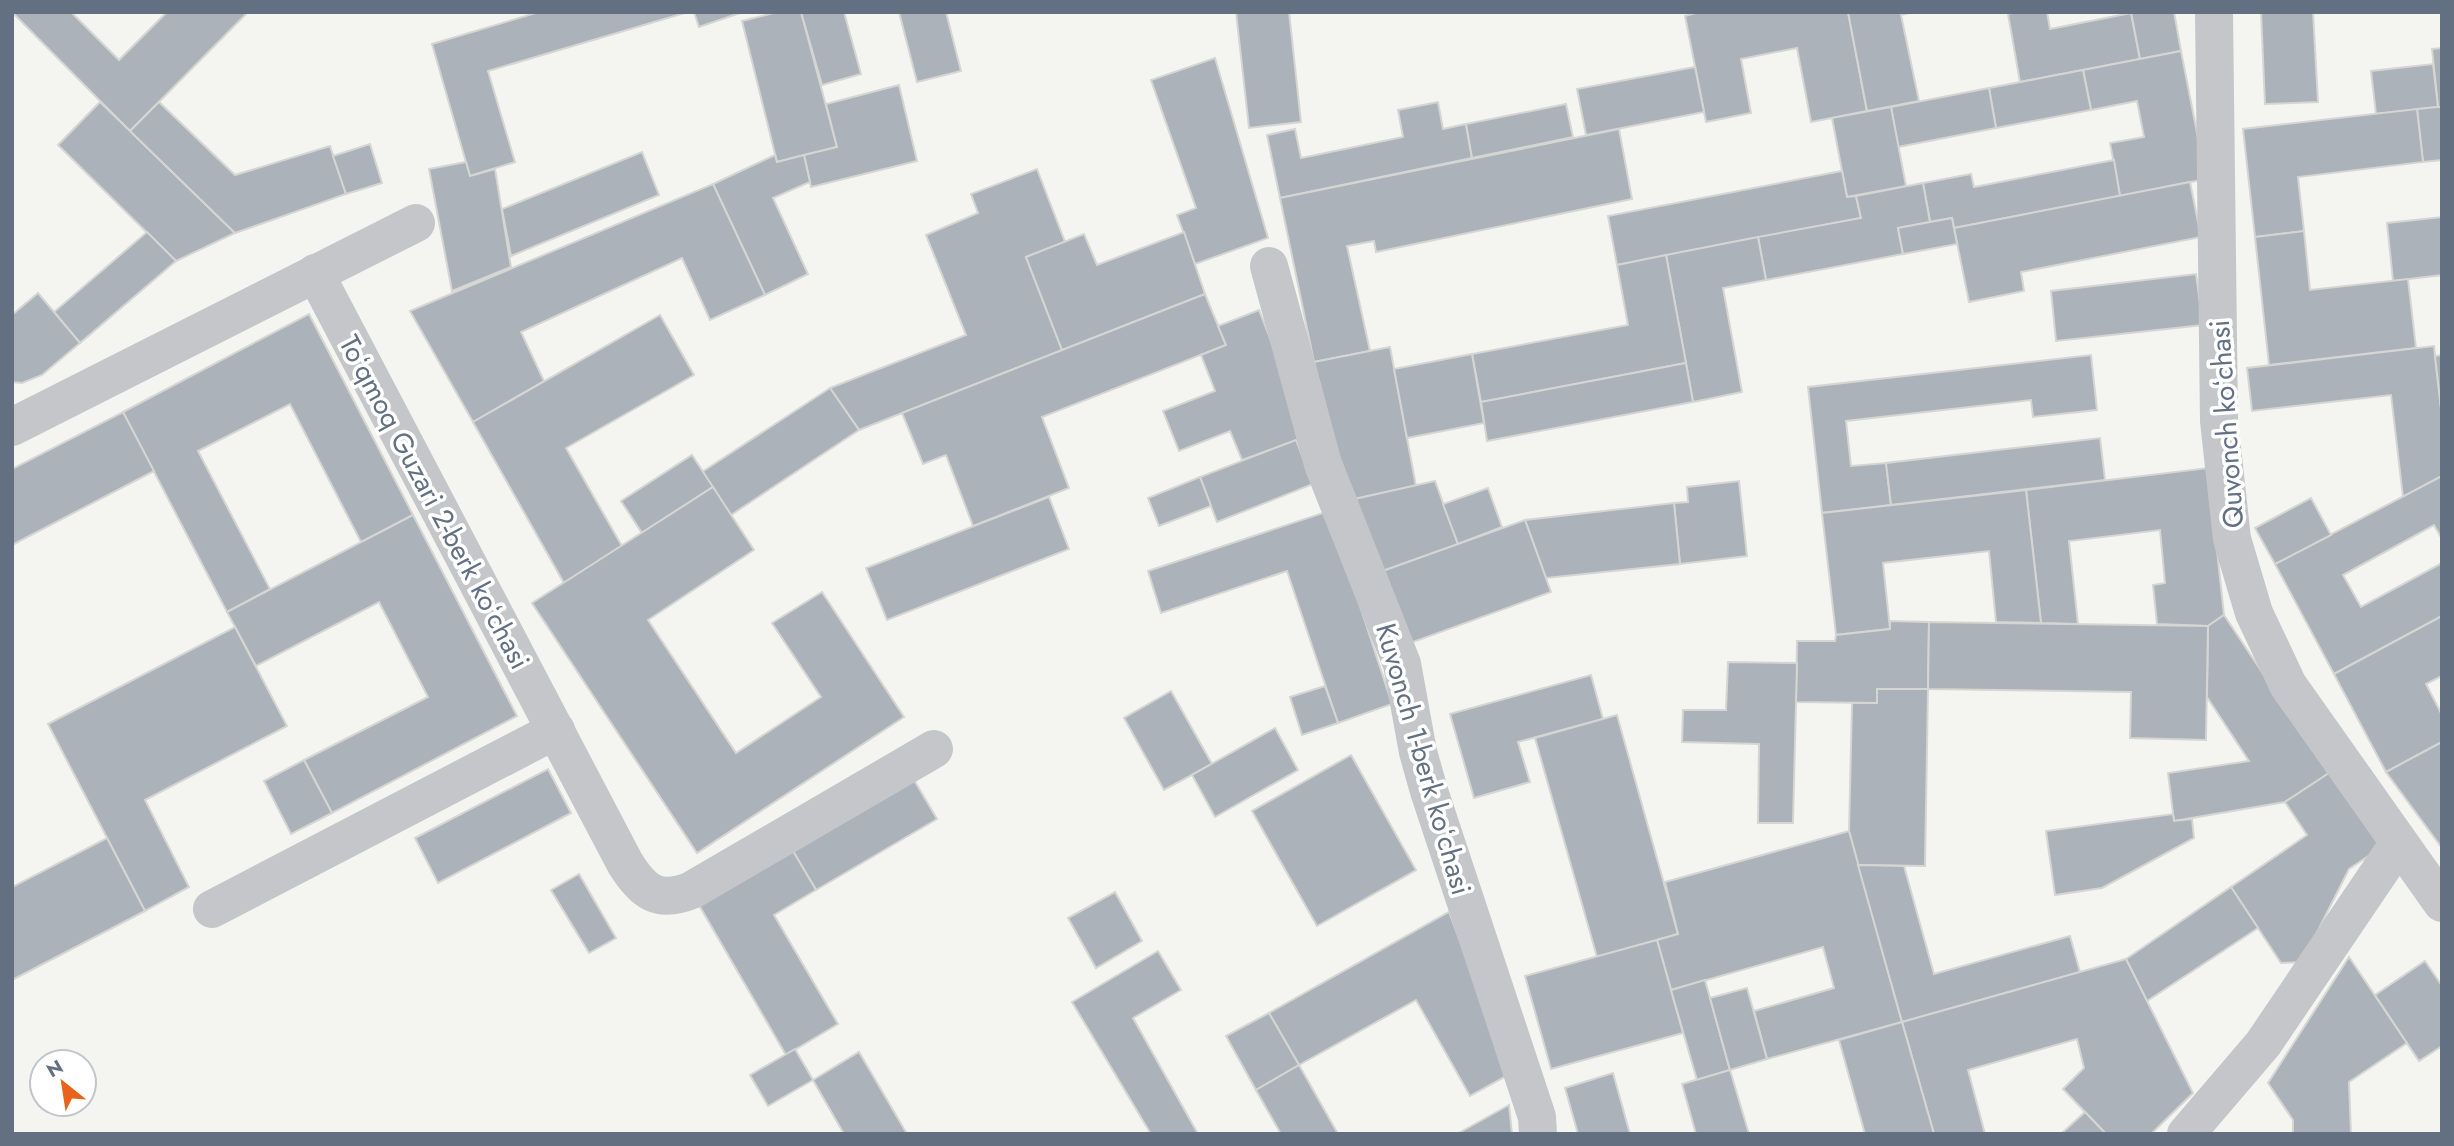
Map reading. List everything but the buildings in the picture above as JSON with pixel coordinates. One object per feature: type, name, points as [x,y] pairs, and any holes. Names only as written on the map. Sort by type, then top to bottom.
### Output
[{"type":"street","name":"Quvonch koʻchasi","points":[[2214,12],[2219,421],[2232,539],[2254,613],[2288,685],[2442,902]]},
{"type":"street","points":[[12,427],[416,223]]},
{"type":"street","name":"Kuvonch 1-berk koʻchasi","points":[[1269,266],[1323,464],[1402,664],[1418,751],[1429,791],[1537,1117],[1538,1134]]},
{"type":"street","name":"Toʻqmoq Guzari 2-berk koʻchasi","points":[[315,273],[635,878],[649,891],[674,897],[692,890],[934,749]]},
{"type":"street","points":[[212,909],[556,730]]},
{"type":"street","points":[[2186,1134],[2263,1044],[2399,843]]}]
